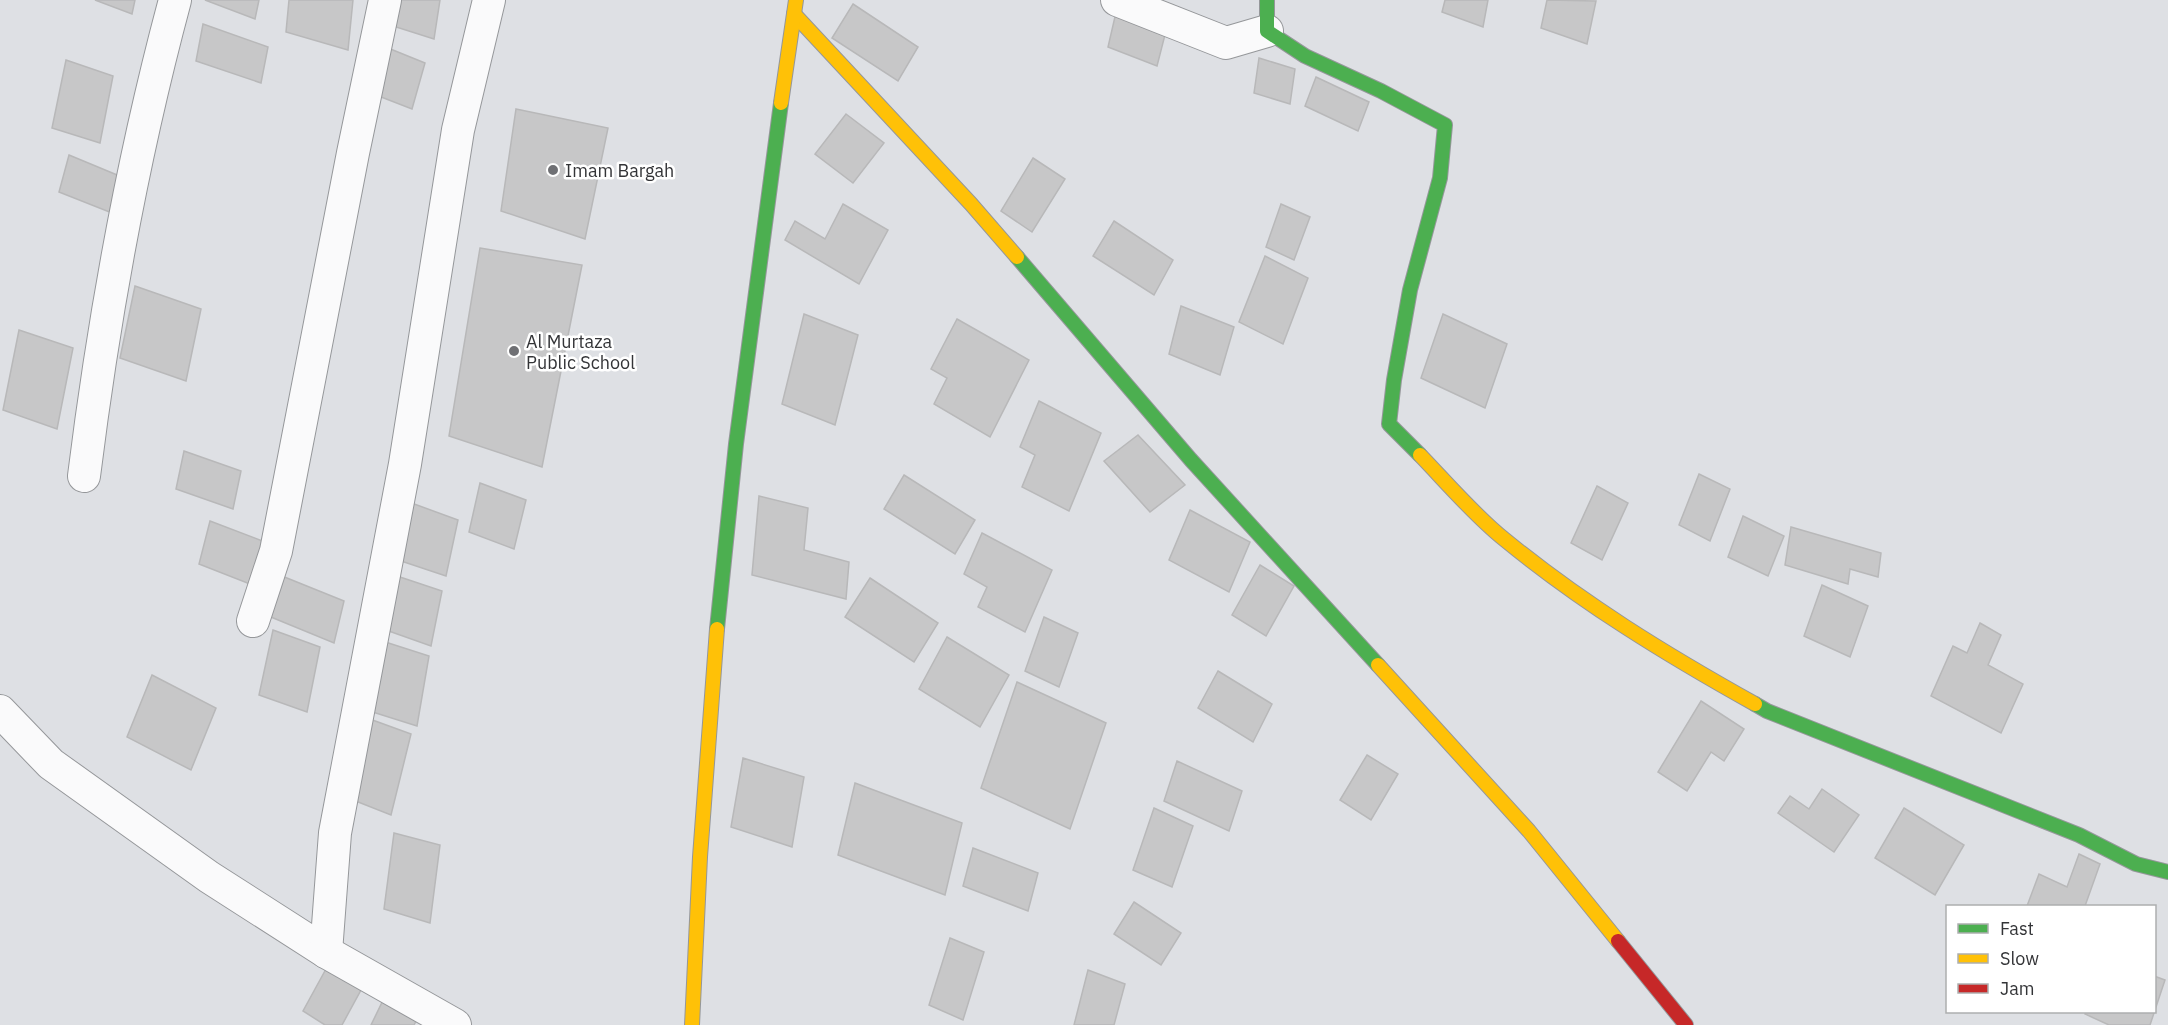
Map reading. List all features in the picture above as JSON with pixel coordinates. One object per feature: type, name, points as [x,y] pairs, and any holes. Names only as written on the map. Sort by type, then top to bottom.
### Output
[{"type":"street","points":[[84,476],[97,372],[133,177],[157,70],[176,0]]},
{"type":"street","points":[[253,621],[276,551],[385,0]]},
{"type":"street","points":[[326,952],[335,833],[405,464],[458,130],[489,0]]},
{"type":"street","points":[[1117,0],[1226,43],[1267,31],[1305,56],[1382,91],[1445,125],[1440,178],[1410,290],[1394,380],[1389,424],[1502,538],[1603,614],[1682,663],[1767,711],[2079,835],[2136,864],[2168,872]]},
{"type":"street","points":[[1267,0],[1267,31]]},
{"type":"street","points":[[692,1025],[712,678],[736,444],[784,73],[795,7]]},
{"type":"street","points":[[795,7],[971,204],[1191,460],[1529,831],[1686,1025]]},
{"type":"street","points":[[0,711],[51,764],[209,877],[326,952],[455,1025]]},
{"type":"building","points":[[95,0],[135,0],[132,14]]},
{"type":"building","points":[[205,0],[259,0],[255,19]]},
{"type":"building","points":[[289,0],[353,0],[348,50],[286,32]]},
{"type":"building","points":[[398,0],[440,0],[434,39],[393,26]]},
{"type":"building","points":[[1445,0],[1488,0],[1483,27],[1442,12]]},
{"type":"building","points":[[1547,0],[1596,1],[1587,44],[1541,28]]},
{"type":"building","points":[[853,4],[918,47],[898,81],[832,38]]},
{"type":"building","points":[[1117,8],[1167,27],[1157,66],[1108,47]]},
{"type":"building","points":[[203,24],[268,47],[261,83],[196,61]]},
{"type":"building","points":[[388,48],[425,63],[412,109],[376,95]]},
{"type":"building","points":[[1259,58],[1295,69],[1290,104],[1254,93]]},
{"type":"building","points":[[66,60],[113,76],[100,143],[52,128]]},
{"type":"building","points":[[1316,77],[1369,102],[1358,131],[1305,106]]},
{"type":"building","name":"Imam Bargah","points":[[516,109],[608,128],[585,239],[501,211]]},
{"type":"building","points":[[846,114],[884,143],[853,183],[815,154]]},
{"type":"building","points":[[69,155],[122,177],[112,213],[59,192]]},
{"type":"building","points":[[1033,158],[1065,179],[1032,232],[1001,211]]},
{"type":"building","points":[[843,204],[888,230],[859,284],[785,240],[795,221],[825,239]]},
{"type":"building","points":[[1281,204],[1310,217],[1294,260],[1266,247]]},
{"type":"building","points":[[1114,221],[1173,260],[1154,295],[1093,256]]},
{"type":"building","name":"Al Murtaza Public School","points":[[480,248],[582,265],[542,467],[449,436]]},
{"type":"building","points":[[1265,256],[1308,278],[1283,344],[1239,322]]},
{"type":"building","points":[[135,286],[201,309],[186,381],[120,358]]},
{"type":"building","points":[[1181,306],[1234,327],[1220,375],[1169,354]]},
{"type":"building","points":[[804,314],[858,335],[835,425],[782,404]]},
{"type":"building","points":[[1443,314],[1507,344],[1485,408],[1421,378]]},
{"type":"building","points":[[957,319],[1029,360],[990,437],[934,404],[947,378],[931,369]]},
{"type":"building","points":[[19,330],[73,348],[57,429],[3,410]]},
{"type":"building","points":[[1039,401],[1101,433],[1069,511],[1022,487],[1035,455],[1020,447]]},
{"type":"building","points":[[1138,435],[1185,485],[1150,512],[1104,461]]},
{"type":"building","points":[[184,451],[241,471],[233,509],[176,489]]},
{"type":"building","points":[[1699,474],[1730,489],[1710,541],[1679,525]]},
{"type":"building","points":[[904,475],[975,520],[955,554],[884,509]]},
{"type":"building","points":[[480,483],[526,500],[514,549],[469,532]]},
{"type":"building","points":[[1597,486],[1628,503],[1602,560],[1571,543]]},
{"type":"building","points":[[759,496],[808,508],[804,550],[849,562],[846,599],[752,575]]},
{"type":"building","points":[[406,501],[458,520],[446,576],[395,559]]},
{"type":"building","points":[[1190,510],[1250,542],[1229,592],[1169,560]]},
{"type":"building","points":[[1743,516],[1784,536],[1768,576],[1728,557]]},
{"type":"building","points":[[210,521],[265,542],[255,586],[199,564]]},
{"type":"building","points":[[1791,527],[1881,553],[1878,577],[1850,569],[1848,584],[1785,565]]},
{"type":"building","points":[[982,533],[1052,570],[1025,632],[978,607],[987,587],[964,574]]},
{"type":"building","points":[[1260,565],[1294,586],[1266,636],[1232,615]]},
{"type":"building","points":[[277,574],[344,601],[334,643],[266,615]]},
{"type":"building","points":[[394,575],[442,591],[431,646],[383,629]]},
{"type":"building","points":[[870,578],[938,623],[914,662],[845,617]]},
{"type":"building","points":[[1822,585],[1868,606],[1850,657],[1804,636]]},
{"type":"building","points":[[1044,617],[1078,633],[1059,687],[1025,671]]},
{"type":"building","points":[[1980,623],[2001,635],[1988,665],[2023,684],[2001,733],[1931,696],[1953,646],[1967,653]]},
{"type":"building","points":[[273,630],[320,647],[307,712],[259,695]]},
{"type":"building","points":[[947,637],[1009,675],[980,727],[919,689]]},
{"type":"building","points":[[376,639],[429,656],[417,726],[363,709]]},
{"type":"building","points":[[1218,671],[1272,704],[1253,742],[1198,708]]},
{"type":"building","points":[[152,675],[216,708],[191,770],[127,737]]},
{"type":"building","points":[[1017,682],[1106,723],[1070,829],[981,788]]},
{"type":"building","points":[[1701,701],[1744,729],[1724,761],[1711,752],[1687,791],[1658,772]]},
{"type":"building","points":[[367,718],[411,734],[391,815],[348,798]]},
{"type":"building","points":[[1367,755],[1398,774],[1371,820],[1340,800]]},
{"type":"building","points":[[743,758],[804,777],[792,847],[731,827]]},
{"type":"building","points":[[1177,761],[1242,791],[1229,831],[1164,801]]},
{"type":"building","points":[[855,783],[962,823],[945,895],[838,855]]},
{"type":"building","points":[[1822,789],[1859,815],[1834,852],[1778,813],[1790,796],[1809,809]]},
{"type":"building","points":[[1154,808],[1193,826],[1172,887],[1133,870]]},
{"type":"building","points":[[1904,808],[1964,845],[1935,895],[1875,858]]},
{"type":"building","points":[[394,833],[440,845],[430,923],[384,909]]},
{"type":"building","points":[[973,848],[1038,873],[1028,911],[963,886]]},
{"type":"building","points":[[2079,854],[2100,864],[2085,905],[2027,905],[2039,874],[2067,887]]},
{"type":"building","points":[[1134,902],[1181,933],[1161,965],[1114,934]]},
{"type":"building","points":[[950,938],[984,952],[963,1020],[929,1005]]},
{"type":"building","points":[[326,969],[361,990],[342,1025],[325,1025],[303,1011]]},
{"type":"building","points":[[1088,970],[1125,984],[1114,1025],[1074,1025]]},
{"type":"building","points":[[2156,977],[2165,980],[2156,1007]]},
{"type":"building","points":[[388,990],[422,1010],[414,1025],[371,1025]]},
{"type":"building","points":[[2154,1013],[2150,1025],[2109,1025],[2085,1014]]},
{"type":"traffic: fast","points":[[1267,0],[1267,31],[1305,56],[1381,91],[1445,125],[1440,178],[1410,290],[1394,380],[1389,424],[1420,455]]},
{"type":"traffic: fast","points":[[717,629],[736,444],[781,103]]},
{"type":"traffic: fast","points":[[1017,257],[1191,460],[1378,665]]},
{"type":"traffic: fast","points":[[1755,704],[1767,711],[2079,835],[2136,864],[2168,872]]},
{"type":"traffic: slow","points":[[781,103],[796,0]]},
{"type":"traffic: slow","points":[[794,14],[971,204],[1017,257]]},
{"type":"traffic: slow","points":[[1420,455],[1493,530],[1564,585],[1657,647],[1755,704]]},
{"type":"traffic: slow","points":[[692,1025],[700,857],[717,629]]},
{"type":"traffic: slow","points":[[1378,665],[1529,831],[1618,941]]},
{"type":"traffic: jam","points":[[1618,941],[1686,1025]]},
{"type":"place","name":"Imam Bargah","points":[[553,170]]},
{"type":"place","name":"Al Murtaza Public School","points":[[514,351]]}]
